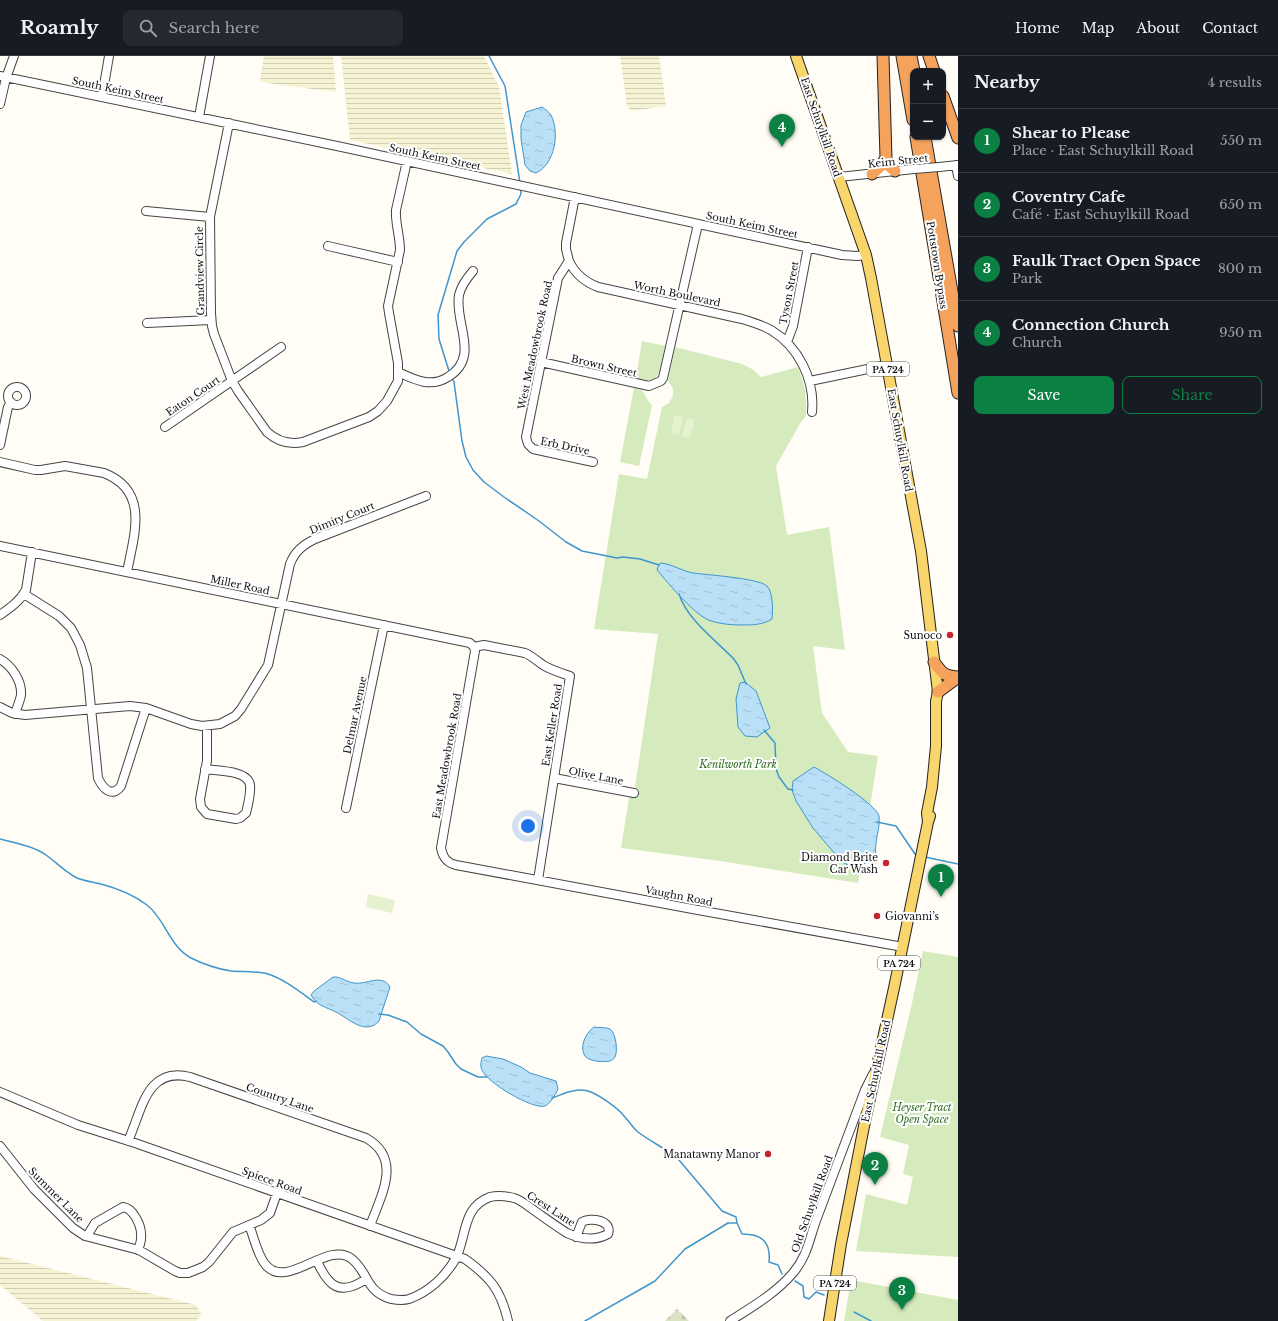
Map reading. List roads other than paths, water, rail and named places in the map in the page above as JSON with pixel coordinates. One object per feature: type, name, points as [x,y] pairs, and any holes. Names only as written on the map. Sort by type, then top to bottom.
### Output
[{"type":"highway","points":[[883,56],[886,158],[889,166],[895,171]]},
{"type":"highway","points":[[902,56],[910,104]]},
{"type":"highway","points":[[911,56],[913,68]]},
{"type":"highway","points":[[929,56],[933,68]]},
{"type":"highway","points":[[946,104],[958,138]]},
{"type":"highway","name":"Pottstown Bypass","points":[[916,140],[958,393]]},
{"type":"highway","name":"Pottstown Bypass","points":[[926,140],[958,326]]},
{"type":"highway","points":[[872,174],[881,166],[886,158]]},
{"type":"highway","points":[[934,662],[947,676],[958,677]]},
{"type":"highway","points":[[938,692],[958,677]]},
{"type":"highway","points":[[938,692],[958,684]]},
{"type":"main road","name":"East Schuylkill Road","points":[[796,56],[866,255],[920,551],[938,692],[942,700],[943,730],[931,815],[928,822],[903,947],[865,1121],[829,1321]]},
{"type":"street","points":[[0,104],[3,77],[14,56]]},
{"type":"street","points":[[102,97],[110,56]]},
{"type":"street","points":[[199,117],[210,56]]},
{"type":"street","name":"South Keim Street","points":[[3,77],[229,123],[849,256],[866,255]]},
{"type":"street","name":"Grandview Circle","points":[[229,123],[210,217],[211,320],[214,334],[232,381],[238,391],[267,432],[278,440],[290,444],[303,442],[369,417],[378,412],[387,401],[398,381],[388,306],[398,262],[400,242],[396,210],[407,161]]},
{"type":"street","points":[[957,165],[958,176]]},
{"type":"street","name":"Keim Street","points":[[839,177],[957,165]]},
{"type":"street","points":[[568,261],[566,243],[575,197]]},
{"type":"street","points":[[146,211],[210,217]]},
{"type":"street","points":[[679,304],[698,224]]},
{"type":"street","points":[[328,246],[398,262]]},
{"type":"street","name":"Tyson Street","points":[[787,342],[793,326],[808,247]]},
{"type":"street","name":"Worth Boulevard","points":[[568,261],[578,275],[598,287],[679,304],[753,322],[771,330],[787,342],[805,368],[810,381],[813,398],[812,412]]},
{"type":"street","name":"West Meadowbrook Road","points":[[533,449],[528,444],[526,437],[558,278],[568,261]]},
{"type":"street","points":[[398,372],[417,381],[438,382],[452,374],[460,366],[465,353],[459,309],[459,294],[464,283],[473,271]]},
{"type":"street","name":"Brown Street","points":[[541,362],[649,386],[661,381],[663,378],[679,304]]},
{"type":"street","points":[[147,323],[211,320]]},
{"type":"street","name":"Eaton Court","points":[[164,427],[281,347]]},
{"type":"street","points":[[810,381],[887,366]]},
{"type":"street","points":[[0,445],[8,406],[11,402]]},
{"type":"street","name":"Erb Drive","points":[[533,449],[593,462]]},
{"type":"street","points":[[0,462],[35,470],[65,466],[104,473],[122,483],[133,500],[136,514],[136,527],[127,572]]},
{"type":"street","name":"Dimity Court","points":[[207,726],[220,724],[230,719],[242,709],[268,665],[290,564],[296,552],[301,547],[315,539],[426,496]]},
{"type":"street","name":"Miller Road","points":[[0,546],[470,643],[474,647]]},
{"type":"street","points":[[0,615],[16,603],[24,594],[26,590],[32,552]]},
{"type":"street","points":[[24,594],[59,616],[75,635],[80,645],[86,662],[98,778],[103,788],[111,792],[122,786],[146,708]]},
{"type":"street","name":"Delmar Avenue","points":[[346,808],[384,625]]},
{"type":"street","name":"East Keller Road","points":[[474,647],[484,645],[525,653],[531,655],[548,668],[570,676],[538,880]]},
{"type":"street","name":"East Meadowbrook Road","points":[[452,864],[443,856],[442,848],[475,651],[474,647]]},
{"type":"street","points":[[0,659],[11,668],[20,686],[21,695],[15,714]]},
{"type":"street","points":[[0,707],[15,714],[31,715],[121,706],[146,708],[191,724],[207,726],[207,761],[205,769],[200,799],[202,810],[208,814],[236,819],[243,816],[246,813],[251,786],[247,778],[240,774],[205,769]]},
{"type":"street","name":"Olive Lane","points":[[554,778],[634,793]]},
{"type":"street","name":"Vaughn Road","points":[[452,864],[903,947]]},
{"type":"street","name":"Old Schuylkill Road","points":[[730,1321],[770,1294],[792,1274],[804,1256],[809,1246],[816,1220],[865,1090],[877,1067]]},
{"type":"street","name":"Country Lane","points":[[128,1141],[148,1091],[157,1081],[177,1075],[190,1077],[366,1138],[378,1146],[385,1158],[388,1170],[370,1226]]},
{"type":"street","name":"Spiece Road","points":[[0,1092],[60,1118],[464,1259],[490,1279],[502,1300],[508,1321]]},
{"type":"street","name":"Summer Lane","points":[[0,1146],[34,1189],[73,1228],[87,1236],[138,1250],[180,1273],[188,1273],[203,1267],[209,1262],[229,1236],[237,1230],[261,1220],[270,1214],[277,1194]]},
{"type":"street","name":"Crest Lane","points":[[317,1261],[335,1254],[345,1254],[352,1258],[358,1265],[370,1285],[377,1292],[385,1297],[402,1301],[433,1285],[448,1270],[457,1256],[469,1215],[476,1205],[485,1199],[494,1196],[515,1198],[567,1233],[576,1236]]},
{"type":"street","name":"Summer Lane","points":[[87,1236],[95,1223],[123,1207],[126,1207],[132,1211],[141,1229],[141,1242],[138,1250]]},
{"type":"street","points":[[249,1225],[261,1258],[265,1265],[271,1270],[284,1273],[317,1261],[325,1277],[336,1286],[343,1288],[350,1287],[359,1284],[366,1279]]},
{"type":"water","points":[[542,107],[551,115],[554,122],[555,139],[554,147],[548,163],[536,173],[530,171],[525,165],[521,139],[521,125],[526,112]]},
{"type":"water","points":[[661,563],[693,573],[732,577],[762,583],[769,589],[772,619],[757,624],[738,625],[719,623],[705,618],[682,599],[657,570],[659,564]]},
{"type":"water","points":[[745,682],[756,691],[770,728],[757,737],[745,736],[738,727],[736,699],[740,683]]},
{"type":"water","points":[[814,767],[861,797],[876,811],[879,816],[876,859],[865,863],[859,869],[856,870],[841,861],[813,828],[796,801],[792,790],[793,781]]},
{"type":"water","points":[[333,977],[338,977],[354,983],[378,980],[387,983],[390,987],[379,1021],[369,1027],[363,1027],[316,1002],[311,995]]},
{"type":"water","points":[[594,1027],[608,1028],[614,1034],[616,1054],[610,1061],[600,1061],[587,1058],[583,1052],[584,1040]]},
{"type":"water","points":[[486,1056],[503,1059],[530,1073],[556,1081],[558,1089],[551,1101],[545,1106],[531,1104],[521,1100],[501,1088],[485,1075],[481,1068],[481,1064],[482,1058]]},
{"type":"waterway","points":[[489,56],[505,86],[520,183]]},
{"type":"waterway","points":[[449,371],[439,339],[438,315],[457,251],[487,219],[516,204],[521,195],[520,188]]},
{"type":"waterway","points":[[452,378],[454,382],[462,441],[466,457],[473,470],[484,482],[566,542],[582,551],[617,558],[623,557],[640,559],[659,565]]},
{"type":"waterway","points":[[679,594],[688,612],[733,658],[738,665],[746,684]]},
{"type":"waterway","points":[[764,730],[775,743],[776,769],[779,777],[788,789],[793,790]]},
{"type":"waterway","points":[[877,822],[896,826],[917,855]]},
{"type":"waterway","points":[[0,839],[24,845],[41,852],[68,873],[77,878],[113,888],[142,901],[159,918],[178,947],[191,958],[226,970],[259,972],[274,976],[286,982],[314,1002],[316,1001]]},
{"type":"waterway","points":[[925,857],[958,864]]},
{"type":"waterway","points":[[379,1014],[388,1015],[407,1022],[421,1034],[443,1046],[461,1069],[478,1077],[487,1077]]},
{"type":"waterway","points":[[552,1098],[576,1090],[585,1090],[597,1095],[613,1105],[638,1132],[679,1160],[722,1211],[736,1217],[742,1234],[749,1234],[764,1240],[767,1244],[769,1262],[778,1265],[782,1274]]},
{"type":"waterway","points":[[585,1321],[655,1281],[685,1249],[728,1223],[737,1223]]},
{"type":"waterway","points":[[795,1281],[803,1286],[804,1297],[809,1299],[816,1292],[824,1295]]},
{"type":"waterway","points":[[854,1312],[871,1321]]},
{"type":"place","name":"Connection Church","points":[[782,147]]},
{"type":"place","name":"Sunoco","points":[[950,635]]},
{"type":"place","name":"Diamond Brite Car Wash","points":[[886,863]]},
{"type":"place","name":"Shear to Please","points":[[941,897]]},
{"type":"place","name":"Giovanni’s","points":[[877,916]]},
{"type":"place","name":"Manatawny Manor","points":[[768,1154]]},
{"type":"place","name":"Coventry Cafe","points":[[875,1185]]},
{"type":"place","name":"Faulk Tract Open Space","points":[[902,1310]]},
{"type":"park label","name":"Kenilworth Park","points":[[738,764]]},
{"type":"park label","name":"Heyser Tract Open Space","points":[[922,1112]]}]
